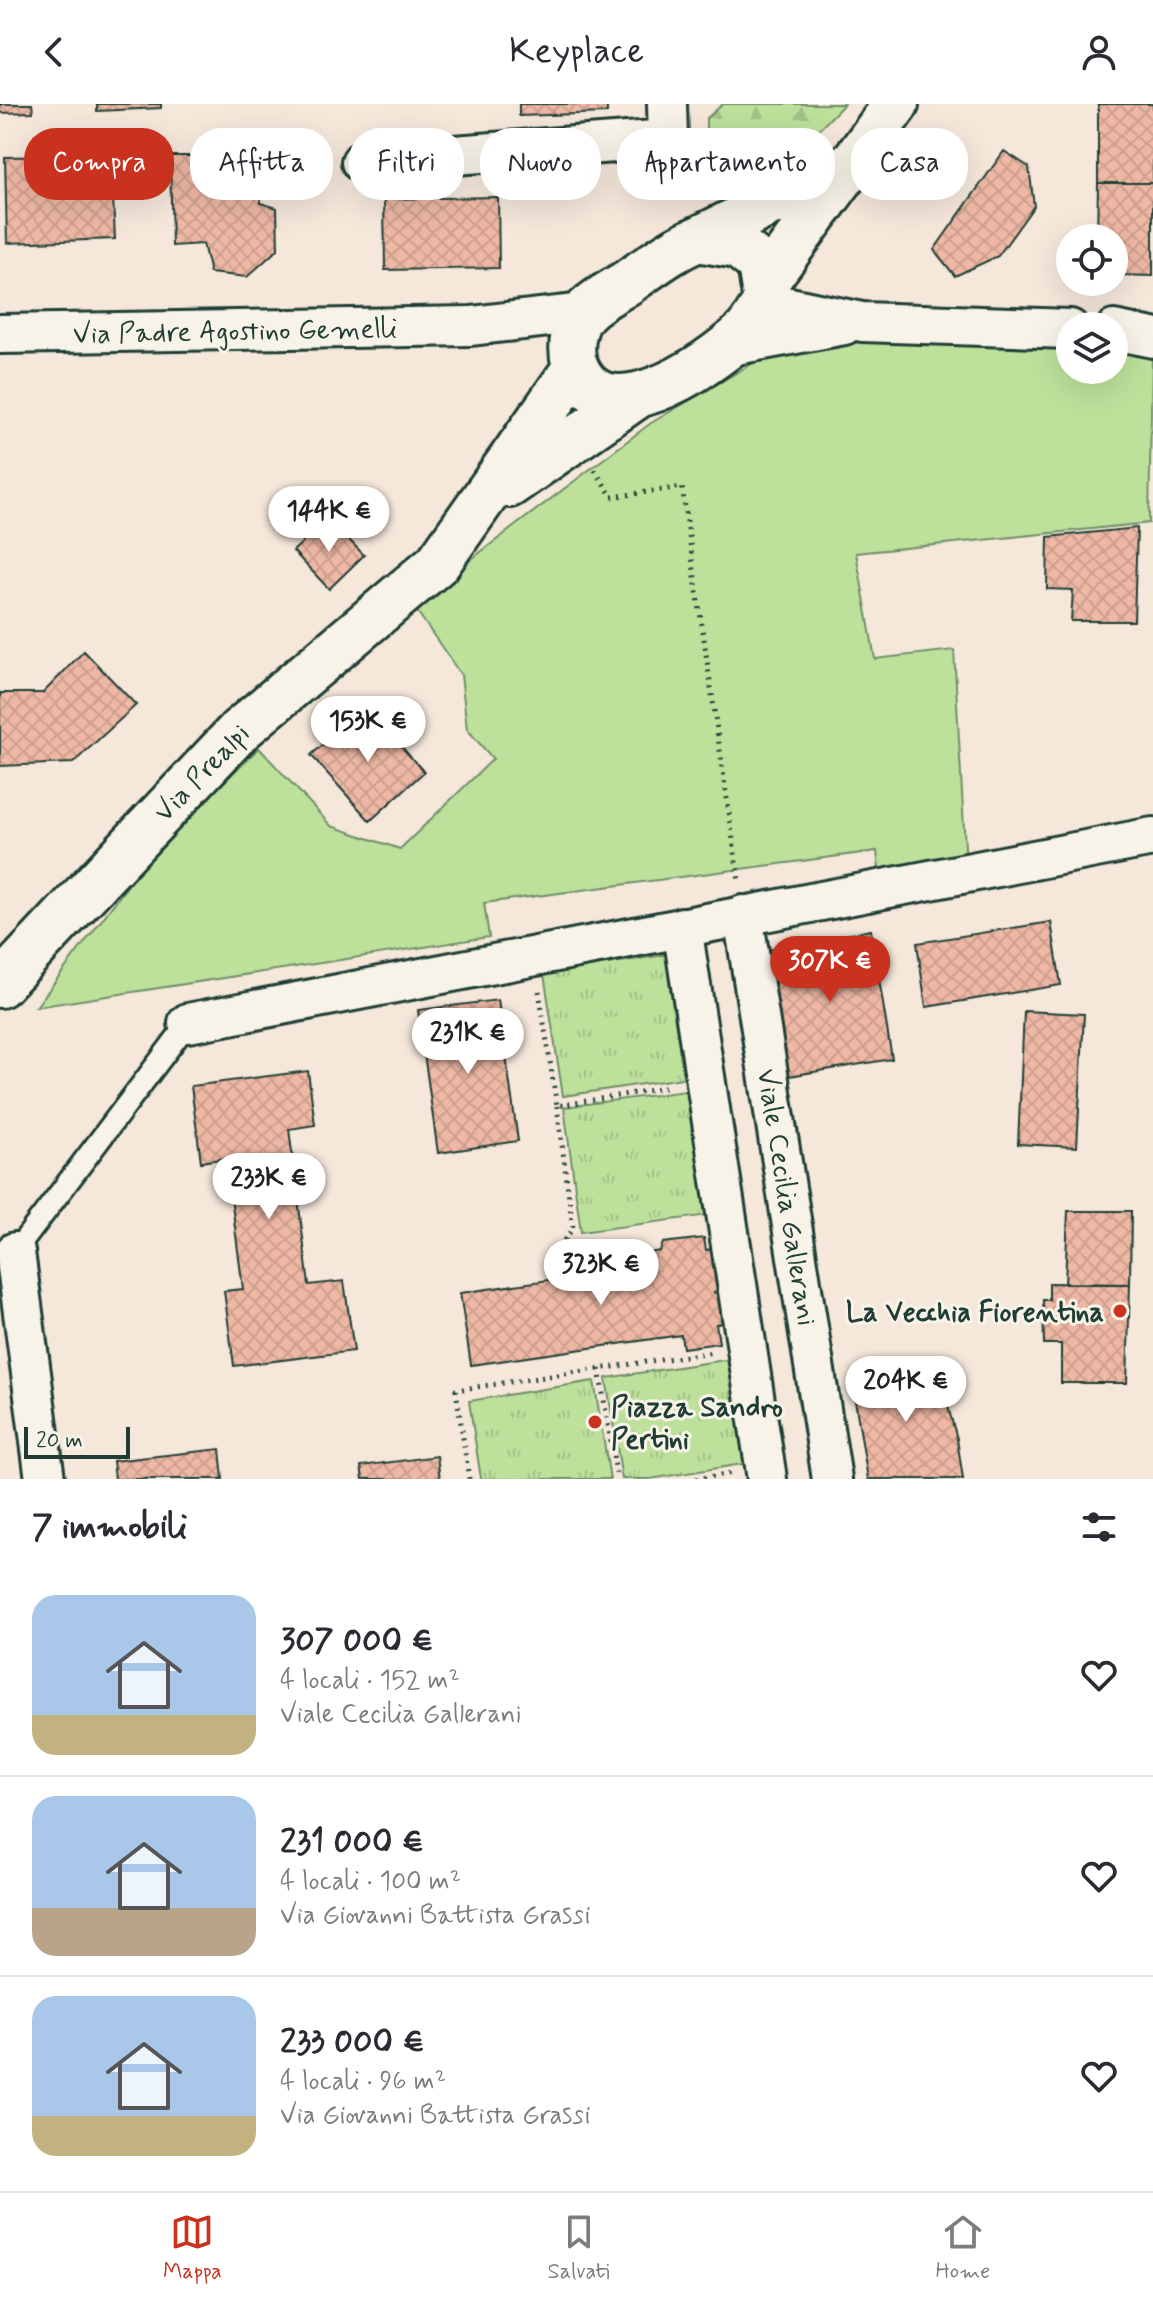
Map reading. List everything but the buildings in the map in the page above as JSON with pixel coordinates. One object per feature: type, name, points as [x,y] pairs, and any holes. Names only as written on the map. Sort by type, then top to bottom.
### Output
[{"type":"street","points":[[464,154],[668,139],[667,104]]},
{"type":"street","points":[[880,128],[896,104]]},
{"type":"street","points":[[698,239],[851,164]]},
{"type":"street","points":[[765,293],[851,171]]},
{"type":"street","points":[[698,239],[738,246],[760,264],[765,293]]},
{"type":"street","name":"Via Prealpi","points":[[0,985],[240,730],[438,563],[480,504],[577,344],[670,252],[698,239]]},
{"type":"street","points":[[765,293],[862,322]]},
{"type":"street","name":"Via Prealpi","points":[[480,504],[637,396],[669,384],[725,347],[746,330],[765,293]]},
{"type":"street","points":[[725,347],[862,322],[1056,329]]},
{"type":"street","name":"Via Padre Agostino Gemelli","points":[[0,334],[471,326],[577,344]]},
{"type":"street","points":[[1128,333],[1153,338]]},
{"type":"street","points":[[577,344],[581,380],[595,392],[614,397],[637,396]]},
{"type":"street","points":[[188,1023],[1153,837]]},
{"type":"street","name":"Viale Cecilia Gallerani","points":[[743,915],[832,1479]]},
{"type":"street","points":[[682,927],[767,1479]]},
{"type":"street","points":[[15,1252],[45,1479]]},
{"type":"lane","points":[[15,1252],[188,1023]]},
{"type":"path","points":[[593,467],[612,497],[682,487],[743,915]]},
{"type":"path","points":[[533,956],[573,1228],[565,1239],[570,1277]]},
{"type":"path","points":[[557,1106],[706,1081]]},
{"type":"path","points":[[469,1479],[456,1390],[746,1348]]},
{"type":"path","points":[[599,1369],[617,1479]]},
{"type":"green space","points":[[723,104],[844,104],[821,128],[706,128],[706,119]]},
{"type":"green space","points":[[856,342],[1056,347],[1056,384],[1128,384],[1128,348],[1135,348],[1152,360],[1149,523],[856,553],[875,659],[954,650],[966,865],[880,879],[877,851],[484,903],[489,937],[36,1007],[156,848],[259,748],[331,826],[400,849],[493,759],[467,729],[461,675],[412,604],[651,423],[760,359]]},
{"type":"green space","points":[[677,953],[696,1076],[563,1096],[544,974]]},
{"type":"green space","points":[[700,1089],[717,1214],[581,1232],[564,1107]]},
{"type":"green space","points":[[731,1359],[749,1463],[650,1479],[622,1479],[606,1378]]},
{"type":"green space","points":[[594,1381],[610,1479],[481,1479],[469,1401]]},
{"type":"place","name":"La Vecchia Fiorentina","points":[[1120,1311]]},
{"type":"place","name":"Piazza Sandro Pertini","points":[[595,1422]]}]
